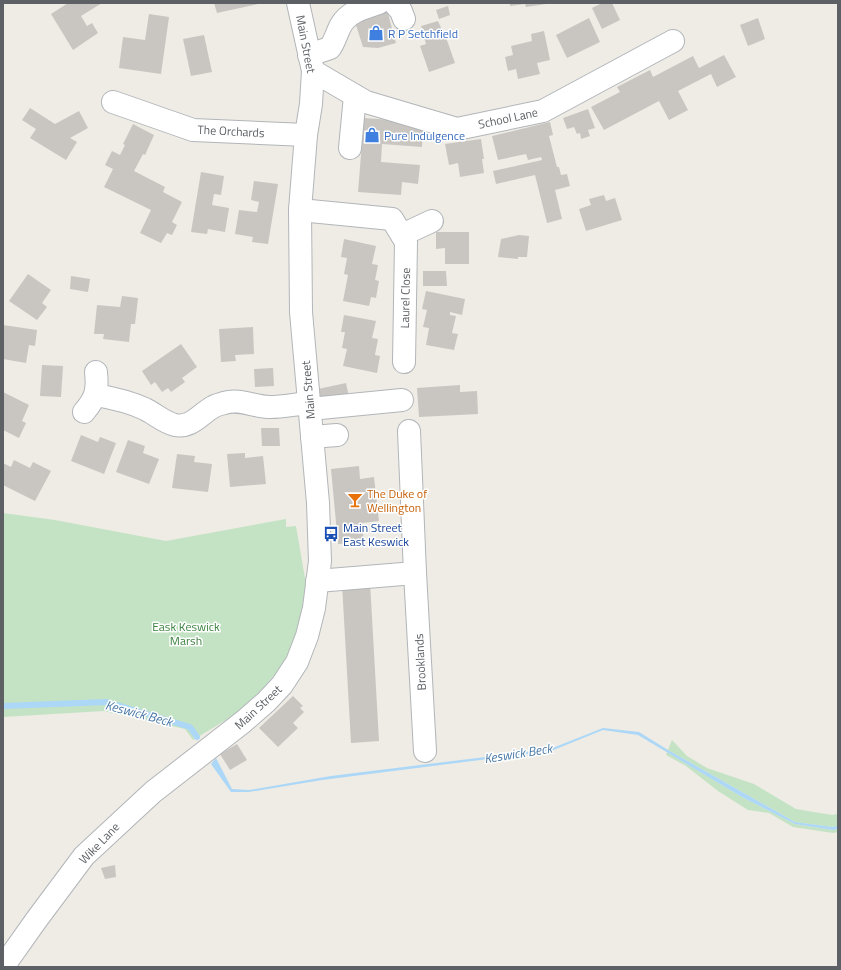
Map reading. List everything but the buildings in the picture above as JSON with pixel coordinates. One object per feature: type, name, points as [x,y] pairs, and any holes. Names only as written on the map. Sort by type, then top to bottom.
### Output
[{"type":"street","name":"Main Street","points":[[218,742],[266,702],[282,685],[298,662],[307,636],[314,608],[320,561],[310,406],[300,312],[300,210],[306,135],[311,104],[311,63],[298,3]]},
{"type":"street","points":[[311,63],[330,48],[342,24],[349,15],[379,3]]},
{"type":"street","name":"School Lane","points":[[311,63],[355,96],[366,102],[457,129],[543,111],[673,41]]},
{"type":"street","points":[[350,148],[355,96]]},
{"type":"street","name":"The Orchards","points":[[113,102],[193,130],[306,135]]},
{"type":"street","name":"Laurel Close","points":[[300,210],[392,219],[406,242],[404,362]]},
{"type":"street","points":[[402,236],[432,221]]},
{"type":"street","points":[[96,372],[97,384],[90,403],[108,397],[132,404],[176,425],[194,421],[213,407],[226,402],[240,402],[269,407],[402,400]]},
{"type":"street","name":"Brooklands","points":[[409,430],[425,751]]},
{"type":"street","points":[[312,437],[337,435]]},
{"type":"street","points":[[317,581],[415,574]]},
{"type":"street","name":"Wike Lane","points":[[3,967],[84,856],[153,792],[218,742]]},
{"type":"green space","name":"Eask Keswick Marsh","points":[[3,513],[55,520],[166,541],[286,519],[286,527],[296,526],[307,590],[303,612],[294,643],[279,670],[244,709],[193,740],[185,729],[104,711],[3,717]]},
{"type":"green space","points":[[672,740],[687,756],[707,768],[754,784],[796,809],[832,815],[838,814],[838,826],[832,827],[795,822],[668,750]]},
{"type":"green space","points":[[667,752],[742,797],[795,824],[833,830],[838,829],[838,832],[833,833],[793,827],[769,813],[748,810],[718,791],[686,766],[666,755]]},
{"type":"water","points":[[603,728],[639,732],[795,822],[832,827],[838,826],[838,829],[833,830],[795,824],[742,797],[638,735],[603,730],[551,751],[322,780],[249,792],[231,792],[211,764],[216,758],[232,789],[249,790],[331,776],[550,749]]},
{"type":"waterway","name":"Keswick Beck","points":[[3,706],[107,702],[190,727],[197,737]]},
{"type":"place","name":"R P Setchfield","points":[[376,33]]},
{"type":"place","name":"Pure Indulgence","points":[[372,135]]},
{"type":"place","name":"The Duke of Wellington","points":[[355,500]]},
{"type":"place","name":"Main Street East Keswick","points":[[331,534]]}]
